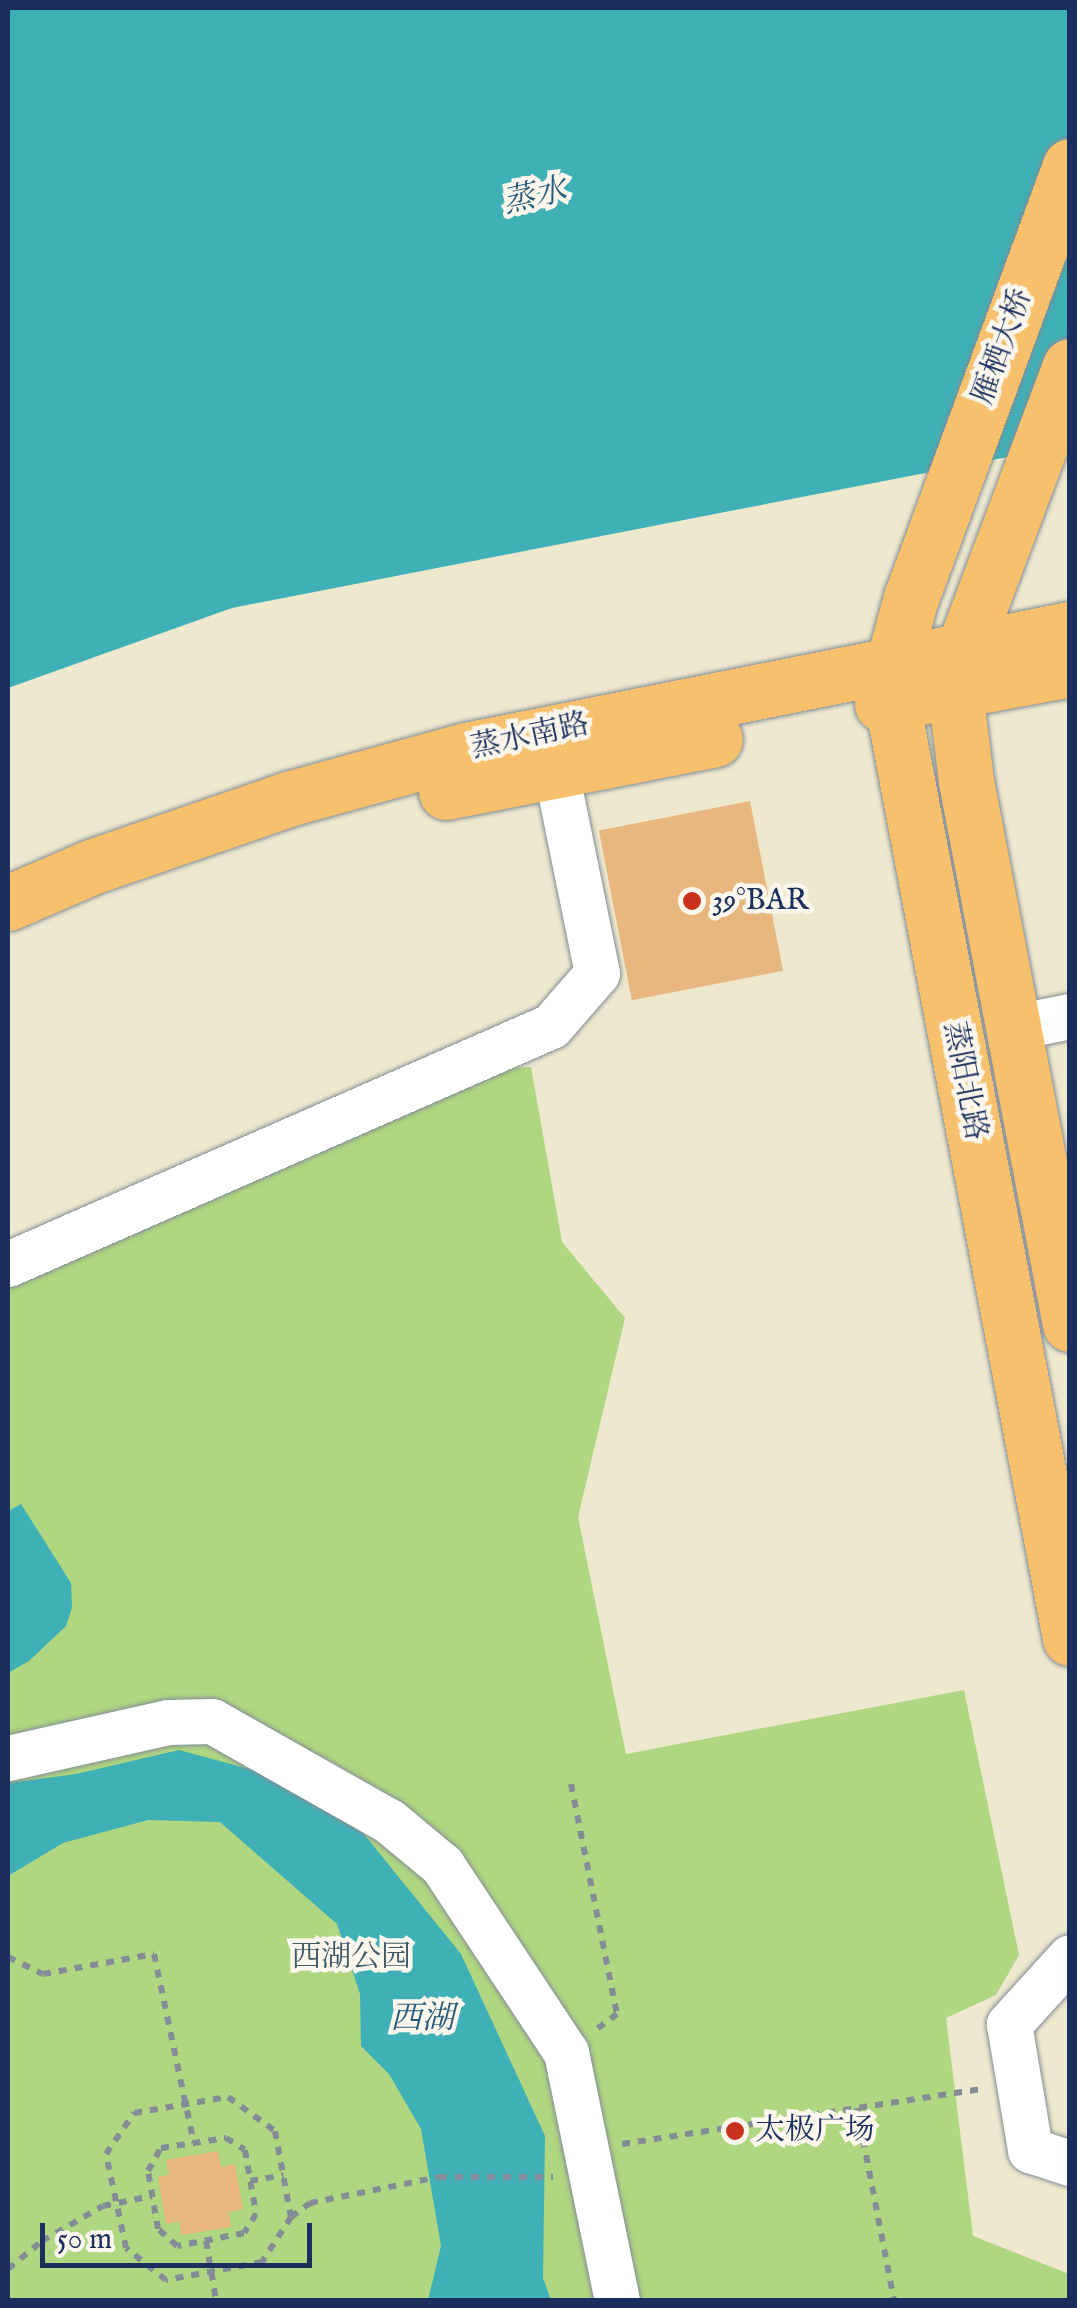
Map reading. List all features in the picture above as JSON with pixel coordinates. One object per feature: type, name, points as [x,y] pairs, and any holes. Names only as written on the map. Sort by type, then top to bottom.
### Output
[{"type":"main road","name":"雁栖大桥","points":[[936,529],[1070,166]]},
{"type":"main road","name":"蒸阳北路","points":[[1070,366],[998,553],[959,671],[966,781],[1070,1324]]},
{"type":"main road","name":"蒸阳北路","points":[[936,529],[892,683],[1070,1638]]},
{"type":"main road","name":"蒸水南路","points":[[959,671],[1070,629]]},
{"type":"main road","name":"蒸水南路","points":[[8,903],[91,867],[288,799],[466,750],[959,671],[1070,669]]},
{"type":"main road","name":"蒸水南路","points":[[8,938],[117,893],[253,846],[446,792],[556,772],[892,683]]},
{"type":"street","points":[[8,1264],[552,1026],[597,972],[556,772]]},
{"type":"street","points":[[1014,1027],[1070,1016]]},
{"type":"street","points":[[8,1758],[168,1722],[212,1721],[389,1821],[442,1865],[566,2052],[572,2163],[617,2300]]},
{"type":"street","points":[[1070,1957],[1009,2024],[1030,2150],[1070,2163]]},
{"type":"path","points":[[566,2052],[618,2014],[570,1784]]},
{"type":"path","points":[[8,1957],[43,1974],[154,1954],[194,2143]]},
{"type":"path","points":[[292,2216],[275,2131],[228,2097],[134,2113],[106,2154],[126,2248],[166,2280],[262,2262],[292,2216],[310,2203],[438,2177],[572,2163],[857,2108],[1019,2083]]},
{"type":"path","points":[[857,2108],[894,2300]]},
{"type":"path","points":[[226,2138],[245,2150],[250,2181],[256,2214],[244,2233],[177,2246],[158,2229],[148,2171],[161,2148],[226,2138]]},
{"type":"path","points":[[250,2181],[283,2175]]},
{"type":"path","points":[[8,2269],[42,2241],[116,2203],[152,2196]]},
{"type":"path","points":[[206,2240],[216,2300]]},
{"type":"green space","name":"西湖公园","points":[[531,1067],[562,1242],[625,1318],[578,1517],[626,1754],[964,1690],[1019,1955],[996,1995],[946,2018],[973,2236],[1069,2274],[1069,2300],[8,2300],[8,1280],[479,1070]]},
{"type":"water","name":"蒸水","points":[[8,8],[1069,8],[1069,445],[232,608],[8,688]]},
{"type":"water","points":[[21,1504],[71,1583],[72,1608],[66,1626],[29,1661],[8,1673],[8,1511]]},
{"type":"water","name":"西湖","points":[[179,1750],[272,1775],[346,1812],[461,1954],[545,2136],[543,2278],[551,2300],[428,2300],[441,2246],[421,2129],[389,2074],[361,2046],[360,1994],[337,1924],[220,1822],[148,1820],[63,1843],[8,1876],[8,1783],[76,1774]]},
{"type":"building","name":"39°BAR","points":[[750,801],[783,971],[632,1000],[599,830]]},
{"type":"building","points":[[218,2151],[221,2167],[235,2164],[243,2209],[229,2212],[231,2227],[182,2235],[179,2221],[166,2224],[158,2177],[169,2175],[166,2160]]},
{"type":"place","name":"39°BAR","points":[[692,901]]},
{"type":"place","name":"太极广场","points":[[735,2131]]}]
